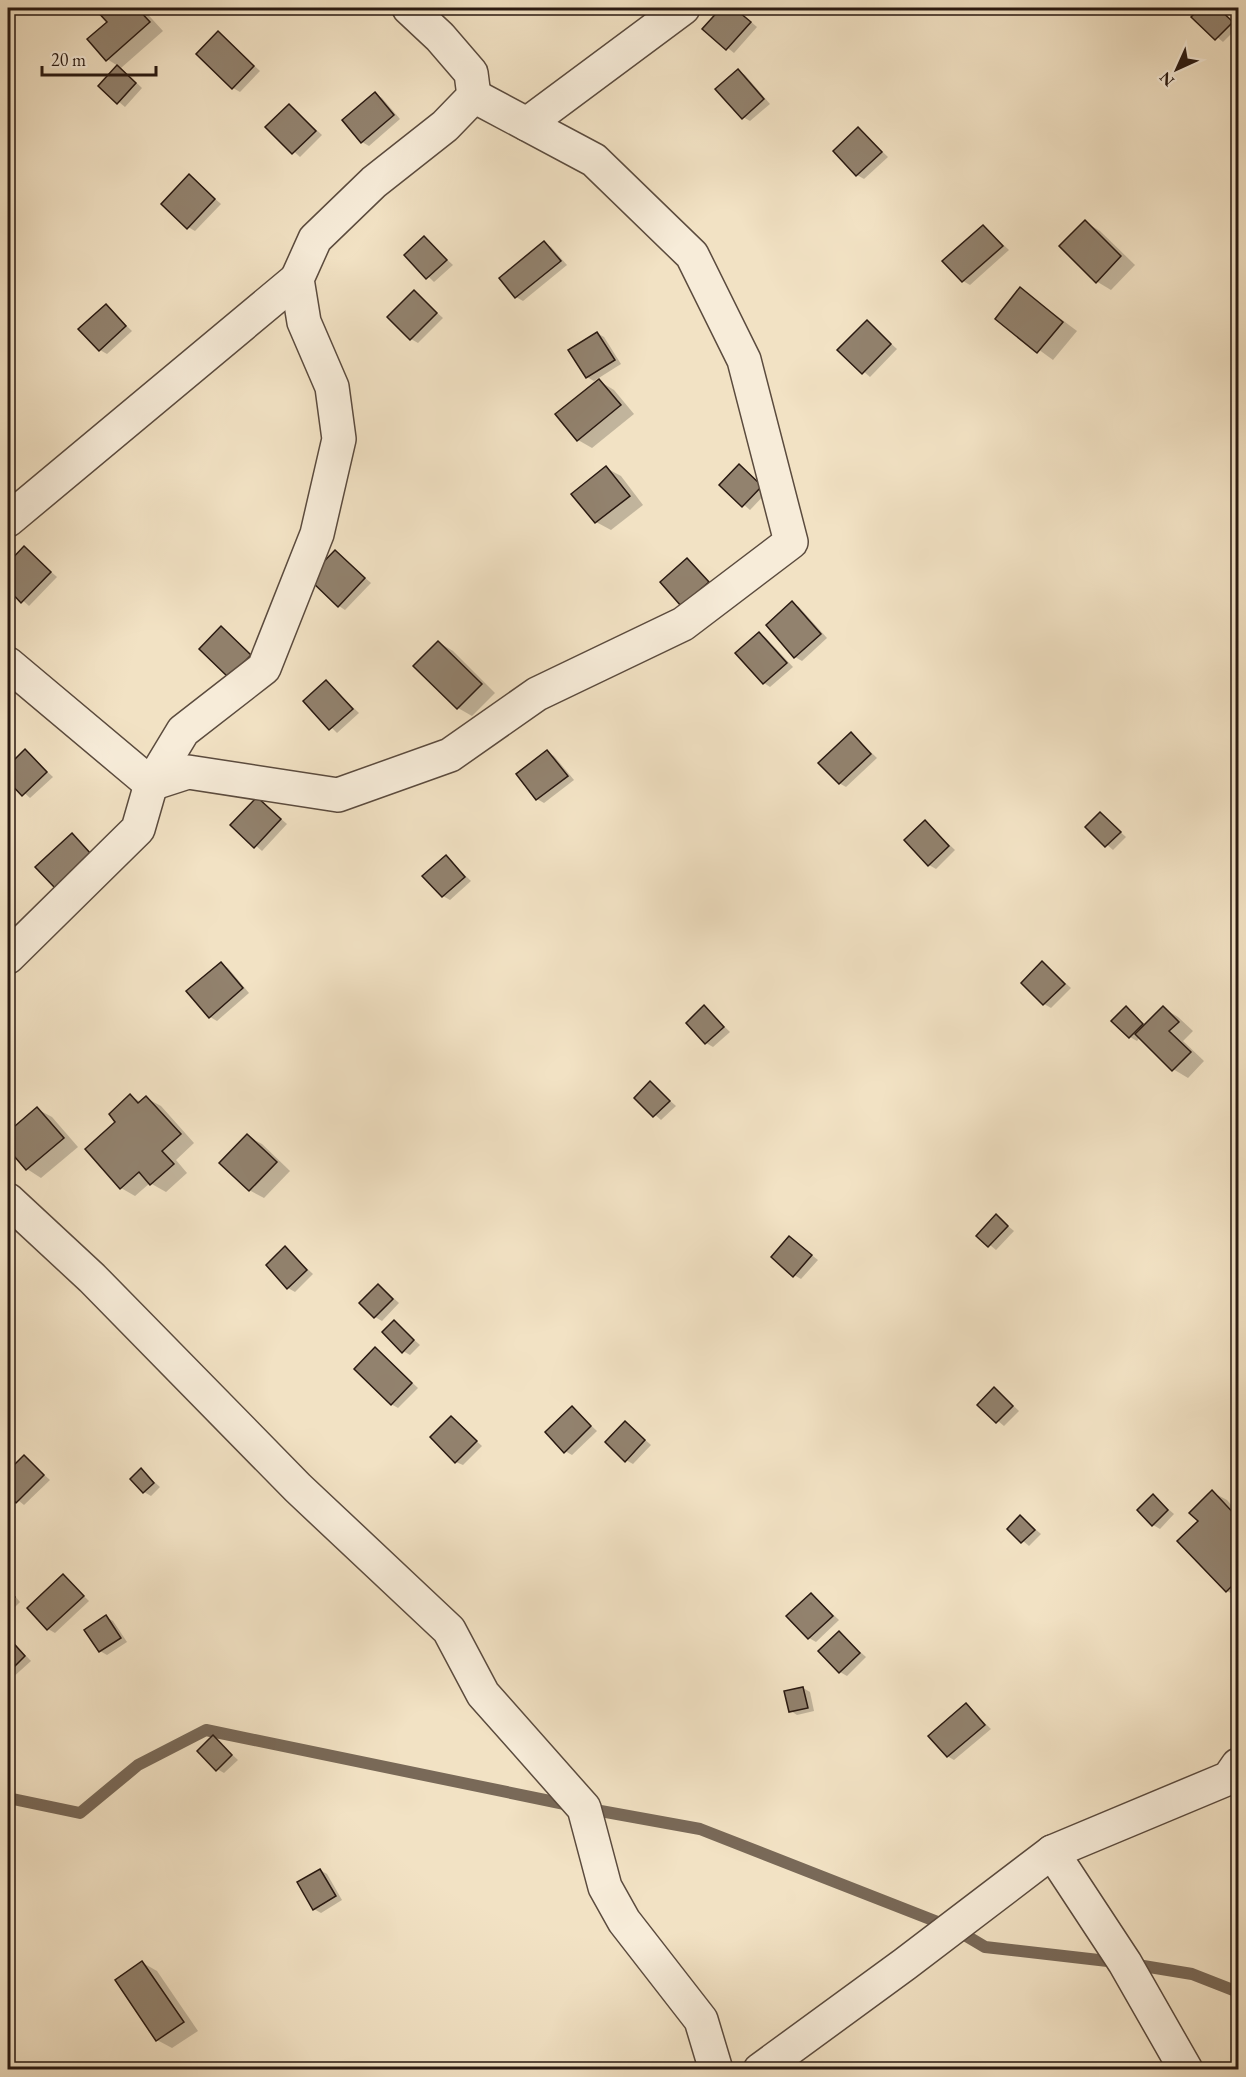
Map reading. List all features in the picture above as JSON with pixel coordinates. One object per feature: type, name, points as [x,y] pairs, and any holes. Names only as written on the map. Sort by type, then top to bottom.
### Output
[{"type":"street","points":[[408,8],[440,37],[471,73],[474,96]]},
{"type":"street","points":[[527,124],[683,8]]},
{"type":"street","points":[[151,784],[188,772],[338,795],[450,755],[537,694],[683,624],[791,542],[744,360],[692,255],[594,160],[474,96]]},
{"type":"street","points":[[8,520],[297,279],[315,239],[374,182],[445,126],[474,96]]},
{"type":"street","points":[[8,957],[138,829],[151,784],[183,731],[264,668],[317,534],[339,439],[332,387],[304,322],[297,279]]},
{"type":"street","points":[[8,664],[151,784]]},
{"type":"street","points":[[8,1200],[92,1278],[298,1488],[449,1630],[483,1694],[584,1808],[605,1887],[624,1921],[701,2020],[716,2070]]},
{"type":"street","points":[[760,2070],[905,1965],[1052,1852],[1229,1778],[1239,1765]]},
{"type":"street","points":[[1052,1852],[1125,1963],[1186,2070]]},
{"type":"building","points":[[94,8],[137,8],[150,22],[106,61],[87,39],[107,22]]},
{"type":"building","points":[[721,8],[734,8],[751,22],[726,50],[702,29]]},
{"type":"building","points":[[1200,8],[1218,8],[1233,22],[1215,40],[1191,17]]},
{"type":"building","points":[[218,31],[254,66],[232,89],[196,54]]},
{"type":"building","points":[[117,65],[136,83],[117,104],[98,86]]},
{"type":"building","points":[[738,69],[764,99],[742,119],[715,89]]},
{"type":"building","points":[[375,92],[394,115],[361,143],[342,120]]},
{"type":"building","points":[[289,104],[316,131],[292,154],[265,127]]},
{"type":"building","points":[[858,127],[882,152],[856,176],[833,151]]},
{"type":"building","points":[[189,174],[215,199],[187,229],[161,204]]},
{"type":"building","points":[[1085,220],[1121,256],[1096,283],[1059,246]]},
{"type":"building","points":[[983,225],[1003,246],[962,282],[942,261]]},
{"type":"building","points":[[424,236],[447,260],[426,279],[404,255]]},
{"type":"building","points":[[544,241],[561,261],[515,298],[499,278]]},
{"type":"building","points":[[1020,287],[1063,322],[1037,353],[995,319]]},
{"type":"building","points":[[414,290],[437,313],[410,340],[387,317]]},
{"type":"building","points":[[106,304],[126,326],[99,351],[78,329]]},
{"type":"building","points":[[867,320],[891,344],[862,374],[837,350]]},
{"type":"building","points":[[597,332],[615,360],[586,378],[568,350]]},
{"type":"building","points":[[599,379],[621,405],[577,441],[555,414]]},
{"type":"building","points":[[739,464],[762,486],[742,507],[719,485]]},
{"type":"building","points":[[606,466],[630,496],[595,523],[571,494]]},
{"type":"building","points":[[24,546],[51,572],[21,603],[8,589],[8,563]]},
{"type":"building","points":[[335,550],[365,578],[338,607],[308,578]]},
{"type":"building","points":[[687,558],[709,582],[681,606],[660,582]]},
{"type":"building","points":[[792,601],[821,634],[794,658],[766,625]]},
{"type":"building","points":[[221,626],[251,655],[229,678],[199,649]]},
{"type":"building","points":[[759,632],[787,663],[763,684],[735,653]]},
{"type":"building","points":[[438,641],[482,684],[457,709],[413,666]]},
{"type":"building","points":[[326,680],[353,709],[329,730],[303,701]]},
{"type":"building","points":[[851,732],[871,754],[839,784],[818,763]]},
{"type":"building","points":[[25,749],[47,772],[22,796],[8,781],[8,766]]},
{"type":"building","points":[[547,750],[568,776],[536,800],[516,774]]},
{"type":"building","points":[[257,797],[281,819],[254,848],[230,825]]},
{"type":"building","points":[[1100,812],[1121,832],[1105,847],[1085,827]]},
{"type":"building","points":[[925,820],[949,846],[928,866],[904,840]]},
{"type":"building","points":[[72,833],[91,854],[55,888],[35,867]]},
{"type":"building","points":[[446,855],[465,877],[442,897],[422,876]]},
{"type":"building","points":[[1042,961],[1065,984],[1043,1005],[1021,983]]},
{"type":"building","points":[[221,962],[243,988],[209,1018],[186,991]]},
{"type":"building","points":[[704,1005],[724,1027],[705,1044],[686,1023]]},
{"type":"building","points":[[1126,1006],[1143,1024],[1129,1038],[1111,1021]]},
{"type":"building","points":[[1163,1006],[1179,1022],[1169,1031],[1191,1052],[1172,1071],[1135,1034]]},
{"type":"building","points":[[650,1081],[670,1101],[653,1117],[634,1098]]},
{"type":"building","points":[[130,1094],[138,1103],[146,1096],[181,1134],[162,1151],[174,1164],[150,1185],[139,1172],[120,1189],[85,1149],[115,1122],[109,1114]]},
{"type":"building","points":[[37,1107],[64,1138],[26,1170],[8,1149],[8,1132]]},
{"type":"building","points":[[247,1134],[277,1162],[249,1191],[219,1163]]},
{"type":"building","points":[[996,1214],[1008,1226],[988,1247],[976,1236]]},
{"type":"building","points":[[789,1236],[812,1255],[793,1277],[771,1257]]},
{"type":"building","points":[[285,1246],[307,1270],[287,1289],[266,1265]]},
{"type":"building","points":[[378,1284],[393,1299],[374,1318],[359,1303]]},
{"type":"building","points":[[394,1320],[414,1340],[402,1353],[382,1332]]},
{"type":"building","points":[[375,1347],[412,1383],[391,1405],[354,1369]]},
{"type":"building","points":[[994,1387],[1013,1406],[996,1423],[977,1405]]},
{"type":"building","points":[[572,1406],[591,1426],[564,1453],[545,1432]]},
{"type":"building","points":[[451,1416],[477,1441],[455,1463],[430,1437]]},
{"type":"building","points":[[625,1421],[645,1440],[625,1462],[605,1442]]},
{"type":"building","points":[[24,1455],[44,1475],[16,1503],[8,1494],[8,1471]]},
{"type":"building","points":[[141,1468],[154,1483],[143,1493],[130,1479]]},
{"type":"building","points":[[1212,1490],[1238,1518],[1238,1580],[1226,1592],[1177,1541],[1198,1521],[1189,1513]]},
{"type":"building","points":[[1153,1494],[1168,1510],[1152,1526],[1137,1510]]},
{"type":"building","points":[[1020,1515],[1035,1530],[1021,1543],[1007,1529]]},
{"type":"building","points":[[63,1574],[84,1596],[47,1630],[27,1608]]},
{"type":"building","points":[[8,1590],[15,1597],[8,1604]]},
{"type":"building","points":[[811,1593],[833,1616],[808,1639],[786,1616]]},
{"type":"building","points":[[106,1615],[121,1638],[99,1652],[84,1630]]},
{"type":"building","points":[[839,1631],[860,1653],[839,1673],[818,1651]]},
{"type":"building","points":[[8,1637],[25,1656],[8,1673]]},
{"type":"building","points":[[803,1687],[808,1708],[789,1712],[784,1691]]},
{"type":"building","points":[[966,1703],[985,1725],[947,1757],[928,1736]]},
{"type":"building","points":[[213,1735],[232,1755],[216,1771],[197,1751]]},
{"type":"building","points":[[320,1869],[336,1896],[313,1910],[297,1882]]},
{"type":"building","points":[[142,1961],[184,2022],[156,2041],[115,1980]]},
{"type":"waterway","points":[[8,1798],[80,1813],[138,1765],[206,1730],[584,1808],[700,1829],[953,1928],[985,1947],[1125,1963],[1192,1974],[1238,1992]]}]
